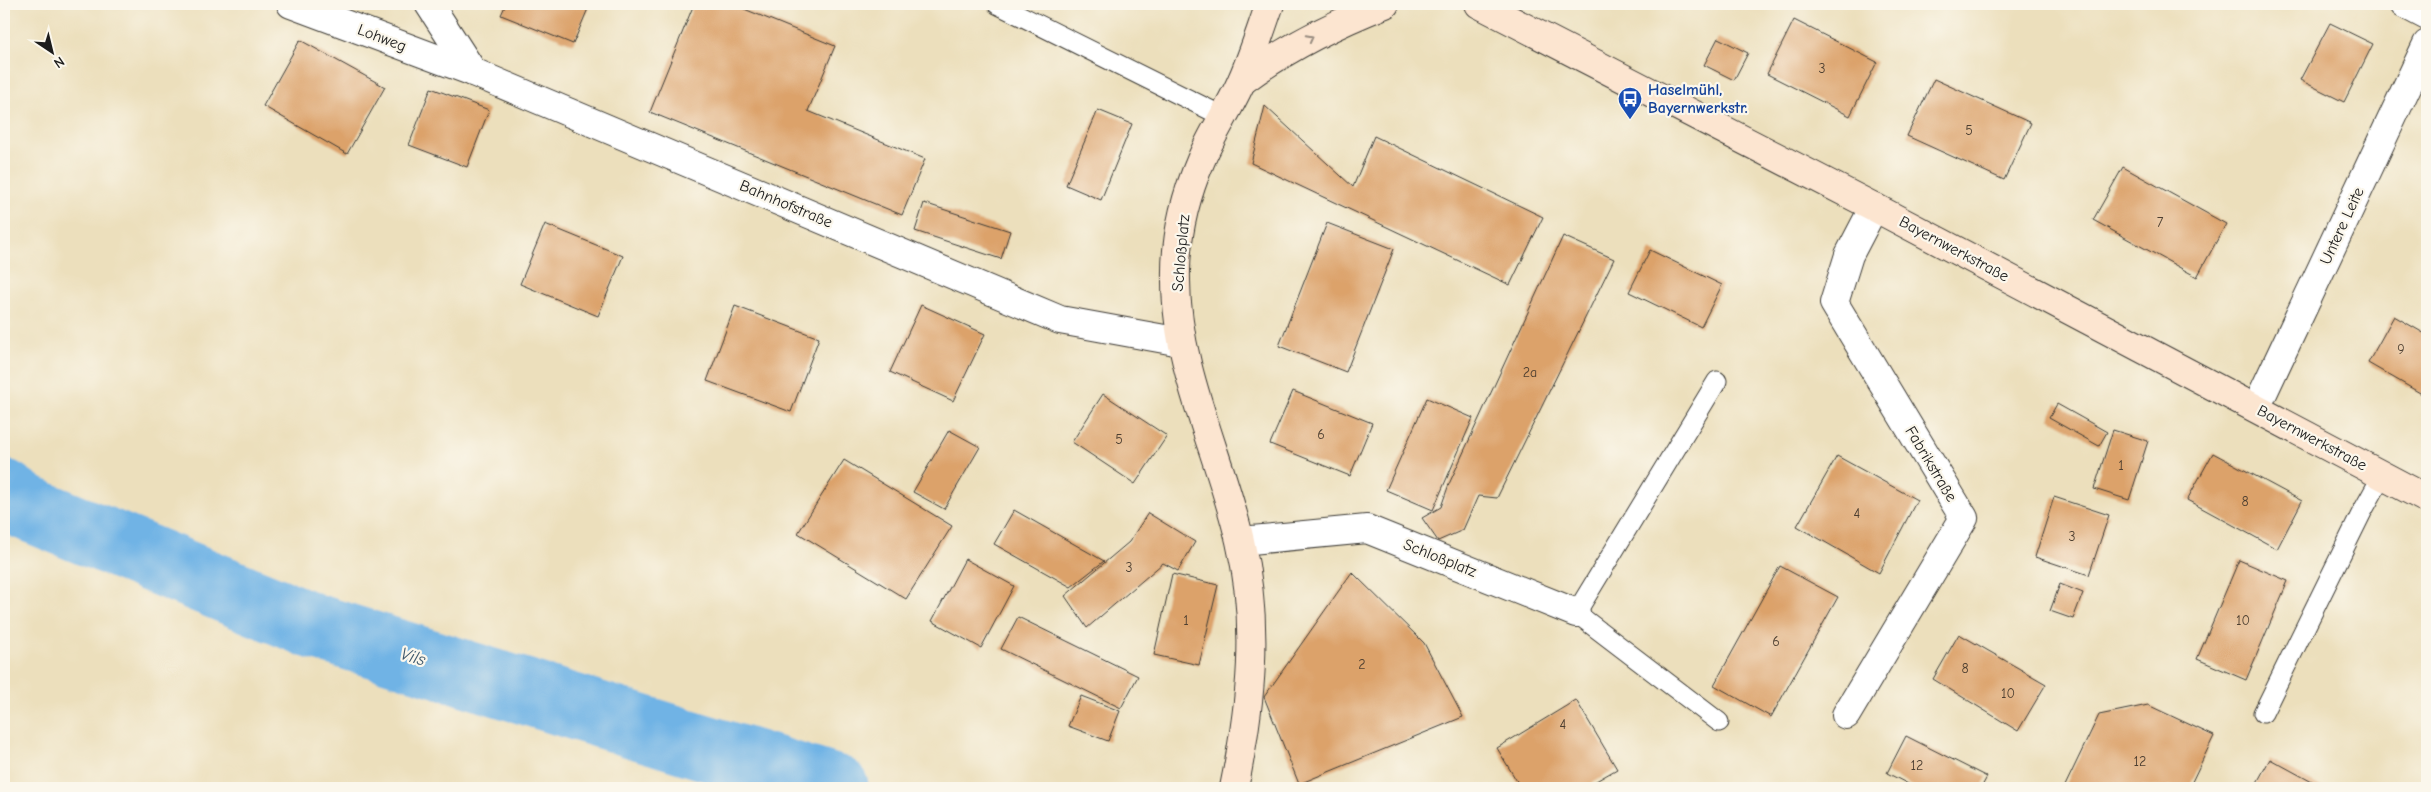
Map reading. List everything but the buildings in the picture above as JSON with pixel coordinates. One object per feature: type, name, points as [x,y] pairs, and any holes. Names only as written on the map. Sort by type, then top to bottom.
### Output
[{"type":"street","name":"Lohweg","points":[[292,4],[473,72]]},
{"type":"street","points":[[429,4],[473,72]]},
{"type":"street","name":"Schloßplatz","points":[[1234,788],[1247,726],[1253,662],[1250,602],[1240,541],[1181,342],[1176,279],[1182,216],[1201,160],[1242,82],[1270,4]]},
{"type":"street","points":[[1242,82],[1274,57],[1346,19],[1386,4]]},
{"type":"street","name":"Bayernwerkstraße","points":[[1479,4],[1874,207],[2427,499]]},
{"type":"street","points":[[2404,4],[2427,16]]},
{"type":"street","name":"Untere Leite","points":[[2256,408],[2427,44]]},
{"type":"street","name":"Bahnhofstraße","points":[[473,72],[1060,320],[1181,342]]},
{"type":"street","name":"Fabrikstraße","points":[[1846,715],[1964,518],[1834,303],[1849,255],[1874,207]]},
{"type":"street","name":"Schloßplatz","points":[[1240,541],[1367,529],[1576,613]]},
{"type":"lane","points":[[997,4],[1224,117]]},
{"type":"lane","points":[[1717,381],[1576,613],[1719,722]]},
{"type":"lane","points":[[2263,713],[2362,512],[2382,476]]},
{"type":"waterway","name":"Vils","points":[[4,492],[27,508],[313,626],[836,788]]},
{"type":"place","name":"Haselmühl, Bayernwerkstr.","points":[[1630,120]]}]
